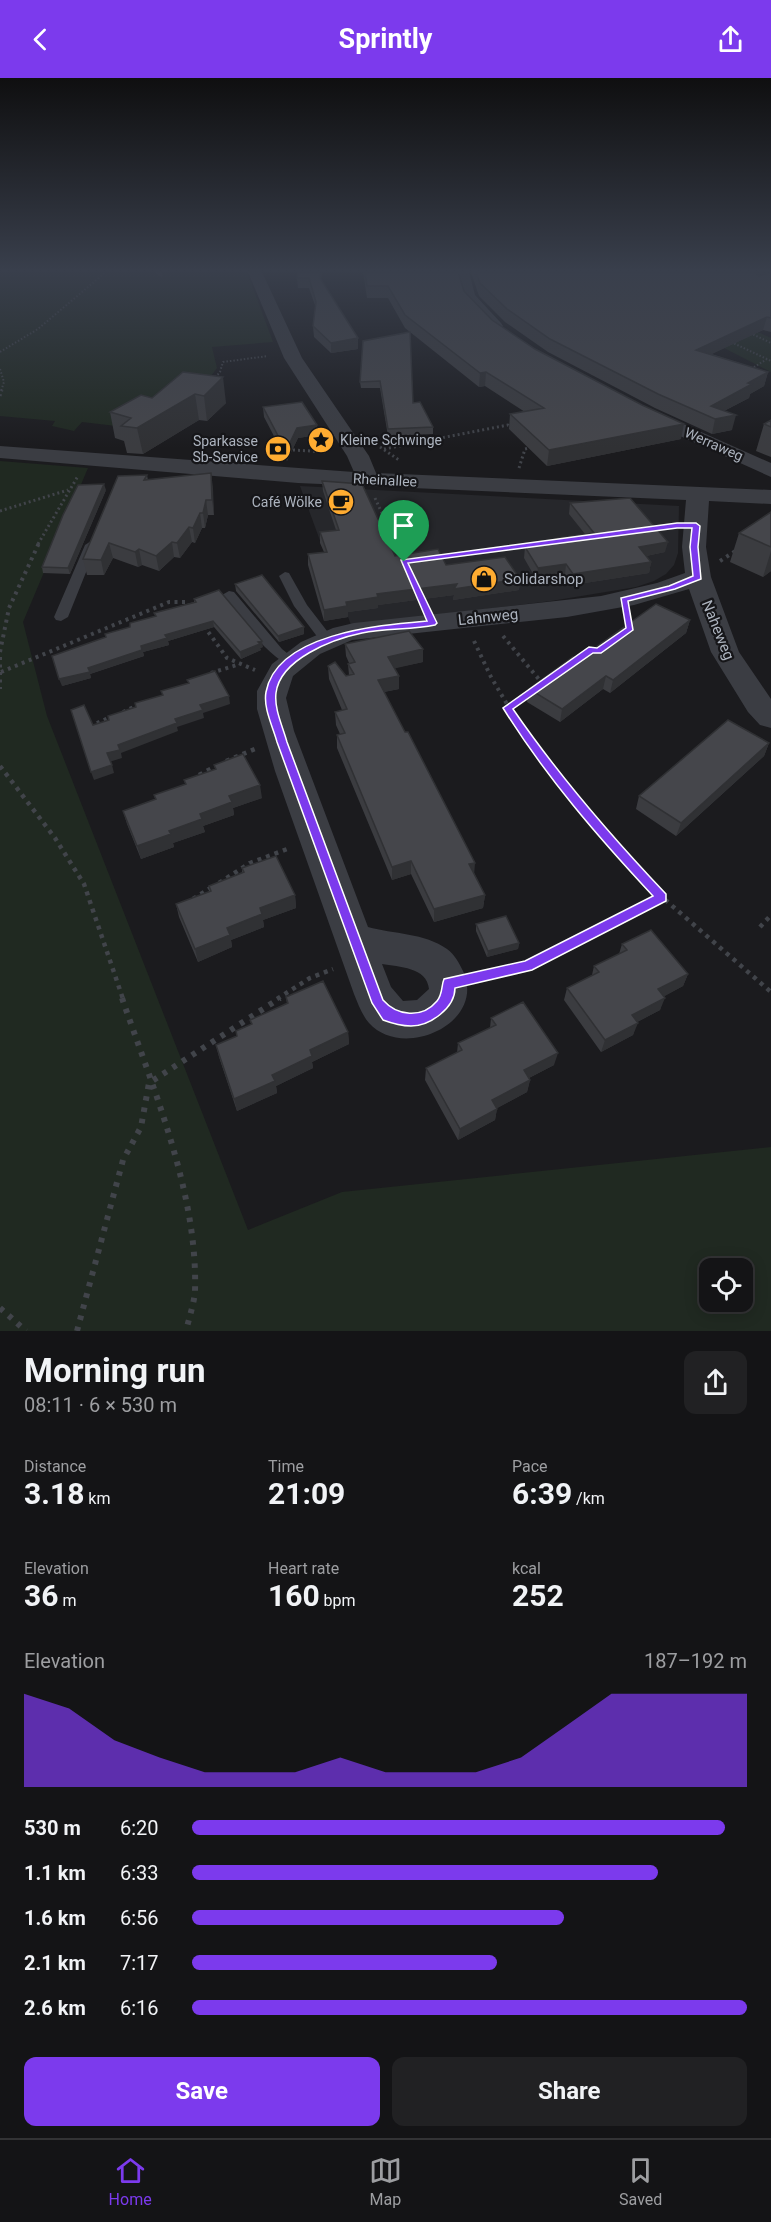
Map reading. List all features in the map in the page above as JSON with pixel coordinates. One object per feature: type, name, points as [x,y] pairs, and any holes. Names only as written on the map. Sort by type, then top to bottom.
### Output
[{"type":"street","points":[[281,330],[293,358],[358,456],[371,488]]},
{"type":"street","points":[[502,330],[506,334]]},
{"type":"street","name":"Werraweg","points":[[625,403],[771,471]]},
{"type":"street","name":"Rheinallee","points":[[0,452],[90,458],[126,468],[298,476],[371,488],[771,497]]},
{"type":"street","name":"Naheweg","points":[[698,495],[694,547],[698,577],[725,652],[759,705],[771,718]]},
{"type":"street","name":"Lahnweg","points":[[284,670],[309,648],[361,630],[574,608],[640,597],[672,588],[698,577]]},
{"type":"street","points":[[284,670],[271,693],[272,708],[282,742],[358,950],[378,1003],[388,1015],[412,1020],[428,1015],[441,1006],[448,993],[448,983],[443,970],[433,959],[415,952],[380,947],[358,950]]},
{"type":"lane","points":[[61,617],[96,534]]},
{"type":"lane","points":[[285,576],[301,606],[327,640]]},
{"type":"lane","points":[[229,595],[277,651],[284,670]]},
{"type":"path","points":[[0,352],[34,330]]},
{"type":"path","points":[[745,330],[771,343]]},
{"type":"path","points":[[754,334],[761,330]]},
{"type":"path","points":[[729,341],[771,361]]},
{"type":"path","points":[[0,348],[6,348]]},
{"type":"path","points":[[212,381],[220,372],[223,362],[270,356]]},
{"type":"path","points":[[0,369],[4,382],[0,396]]},
{"type":"path","points":[[383,450],[508,425],[515,432]]},
{"type":"path","points":[[523,440],[531,448]]},
{"type":"path","points":[[292,450],[338,453]]},
{"type":"path","points":[[0,688],[0,654],[9,612],[24,572],[69,490],[90,458]]},
{"type":"path","points":[[371,488],[404,562]]},
{"type":"path","points":[[0,511],[69,490]]},
{"type":"path","points":[[642,530],[677,525],[696,526]]},
{"type":"path","points":[[427,558],[561,541]]},
{"type":"path","points":[[698,577],[744,545]]},
{"type":"path","points":[[1,672],[169,602],[186,602],[197,615]]},
{"type":"path","points":[[478,618],[496,627],[543,683]]},
{"type":"path","points":[[478,618],[481,659],[507,708],[545,764],[604,836],[662,897],[771,992]]},
{"type":"path","points":[[203,624],[227,658],[240,664],[284,670]]},
{"type":"path","points":[[568,666],[592,649],[598,651]]},
{"type":"path","points":[[206,675],[240,664]]},
{"type":"path","points":[[507,708],[551,678]]},
{"type":"path","points":[[89,727],[142,703]]},
{"type":"path","points":[[195,777],[246,751],[282,742]]},
{"type":"path","points":[[0,766],[55,838],[84,884],[170,1141],[189,1209],[195,1292],[186,1331]]},
{"type":"path","points":[[184,904],[250,863],[318,841]]},
{"type":"path","points":[[448,983],[528,966],[662,897]]},
{"type":"path","points":[[760,927],[771,915]]},
{"type":"path","points":[[77,1331],[123,1161],[141,1128],[149,1083],[310,978],[358,950]]},
{"type":"path","points":[[0,1308],[26,1331]]},
{"type":"shaded area","points":[[0,330],[269,330],[273,342],[212,347],[217,368],[208,380],[116,426],[82,422],[74,431],[52,426],[55,421],[0,416]]},
{"type":"shaded area","points":[[690,330],[754,330],[771,338],[771,372]]},
{"type":"shaded area","points":[[0,461],[88,468],[23,622],[47,716],[248,1230],[342,1192],[771,1147],[771,1331],[0,1331]]},
{"type":"shaded area","points":[[300,486],[679,506],[678,553],[674,565],[666,574],[636,587],[551,601],[351,625]]},
{"type":"building","points":[[318,330],[353,330],[358,338],[331,343]]},
{"type":"building","points":[[425,330],[508,330],[535,349],[642,405],[684,424],[549,450],[510,414],[544,408],[486,372],[480,373]]},
{"type":"building","points":[[538,330],[738,330],[696,350],[768,372],[748,383],[752,384],[711,406],[736,415],[715,419],[658,394],[550,339]]},
{"type":"building","points":[[410,332],[413,403],[420,402],[433,427],[388,429],[380,381],[360,382],[363,341]]},
{"type":"building","points":[[183,372],[223,377],[204,396],[195,394],[137,428],[121,426],[131,418],[110,412],[141,395],[152,398]]},
{"type":"building","points":[[302,402],[317,425],[297,428],[286,451],[263,407]]},
{"type":"building","points":[[771,420],[771,427],[764,424]]},
{"type":"building","points":[[211,473],[212,500],[206,500],[203,513],[200,513],[193,528],[189,527],[177,543],[172,542],[156,556],[139,549],[135,552],[109,543],[101,560],[83,559],[118,476],[147,475],[144,480]]},
{"type":"building","points":[[322,481],[362,484],[395,556],[438,549],[446,565],[505,557],[520,579],[454,589],[457,584],[377,594],[378,597],[346,602],[347,606],[324,610],[308,554],[327,552],[320,532],[339,530]]},
{"type":"building","points":[[104,484],[68,568],[42,567],[78,485]]},
{"type":"building","points":[[630,498],[668,542],[639,547],[651,562],[573,574],[566,564],[538,568],[525,547],[561,542],[558,538],[594,533],[570,503]]},
{"type":"building","points":[[771,512],[771,547],[739,533]]},
{"type":"building","points":[[262,575],[304,627],[278,636],[235,584]]},
{"type":"building","points":[[219,590],[262,641],[258,642],[260,644],[240,652],[213,621],[165,635],[167,638],[141,646],[142,650],[88,668],[90,672],[59,679],[52,656],[106,637],[105,634],[130,627],[130,623],[156,616],[154,613],[196,602],[194,599]]},
{"type":"building","points":[[656,604],[690,620],[613,680],[606,676],[562,709],[529,689],[573,657],[578,660]]},
{"type":"building","points":[[409,631],[423,649],[388,657],[399,676],[378,680],[405,732],[408,732],[475,863],[469,864],[485,895],[434,909],[411,861],[392,867],[337,735],[345,733],[335,712],[347,709],[328,666],[335,662],[346,676],[354,674],[348,664],[355,662],[345,644]]},
{"type":"building","points":[[215,671],[229,696],[200,705],[203,710],[175,719],[177,723],[118,745],[120,750],[107,753],[112,765],[91,772],[71,710],[84,705],[93,725],[109,720],[108,716],[136,707],[135,703],[163,695],[161,691],[189,683],[187,680]]},
{"type":"building","points":[[728,720],[769,743],[681,823],[639,796]]},
{"type":"building","points":[[243,754],[260,785],[229,796],[232,802],[200,814],[202,819],[169,831],[171,834],[137,846],[123,811],[156,799],[154,795],[186,784],[184,780],[216,769],[214,765]]},
{"type":"building","points":[[276,856],[295,895],[260,908],[262,914],[227,928],[230,935],[195,949],[176,904],[211,891],[209,886],[244,872],[242,868]]},
{"type":"building","points":[[506,916],[519,943],[488,951],[476,924]]},
{"type":"building","points":[[651,930],[688,974],[658,989],[665,998],[632,1015],[638,1023],[605,1040],[567,988],[599,972],[594,966],[627,950],[622,944]]},
{"type":"building","points":[[323,981],[348,1032],[310,1050],[312,1056],[272,1075],[275,1081],[234,1099],[216,1045],[237,1036],[236,1031],[252,1024],[250,1020],[288,1003],[286,997]]},
{"type":"building","points":[[523,1002],[558,1053],[524,1070],[530,1080],[492,1100],[497,1109],[460,1129],[426,1068],[462,1050],[458,1043],[496,1025],[491,1018]]},
{"type":"place","name":"Kleine Schwinge","points":[[321,440]]},
{"type":"place","name":"Sparkasse Sb-Service","points":[[278,449]]},
{"type":"place","name":"Café Wölke","points":[[341,502]]},
{"type":"place","name":"Solidarshop","points":[[484,579]]},
{"type":"route","points":[[677,525],[696,526],[694,547],[698,577],[672,588],[624,599],[630,628],[598,651],[592,649],[507,708],[545,764],[574,800],[604,836],[662,897],[528,966],[448,983],[448,993],[441,1006],[428,1015],[412,1020],[388,1015],[378,1003],[282,742],[272,708],[271,693],[277,677],[284,669],[295,658],[320,643],[361,630],[432,623],[404,562],[677,525]]}]
